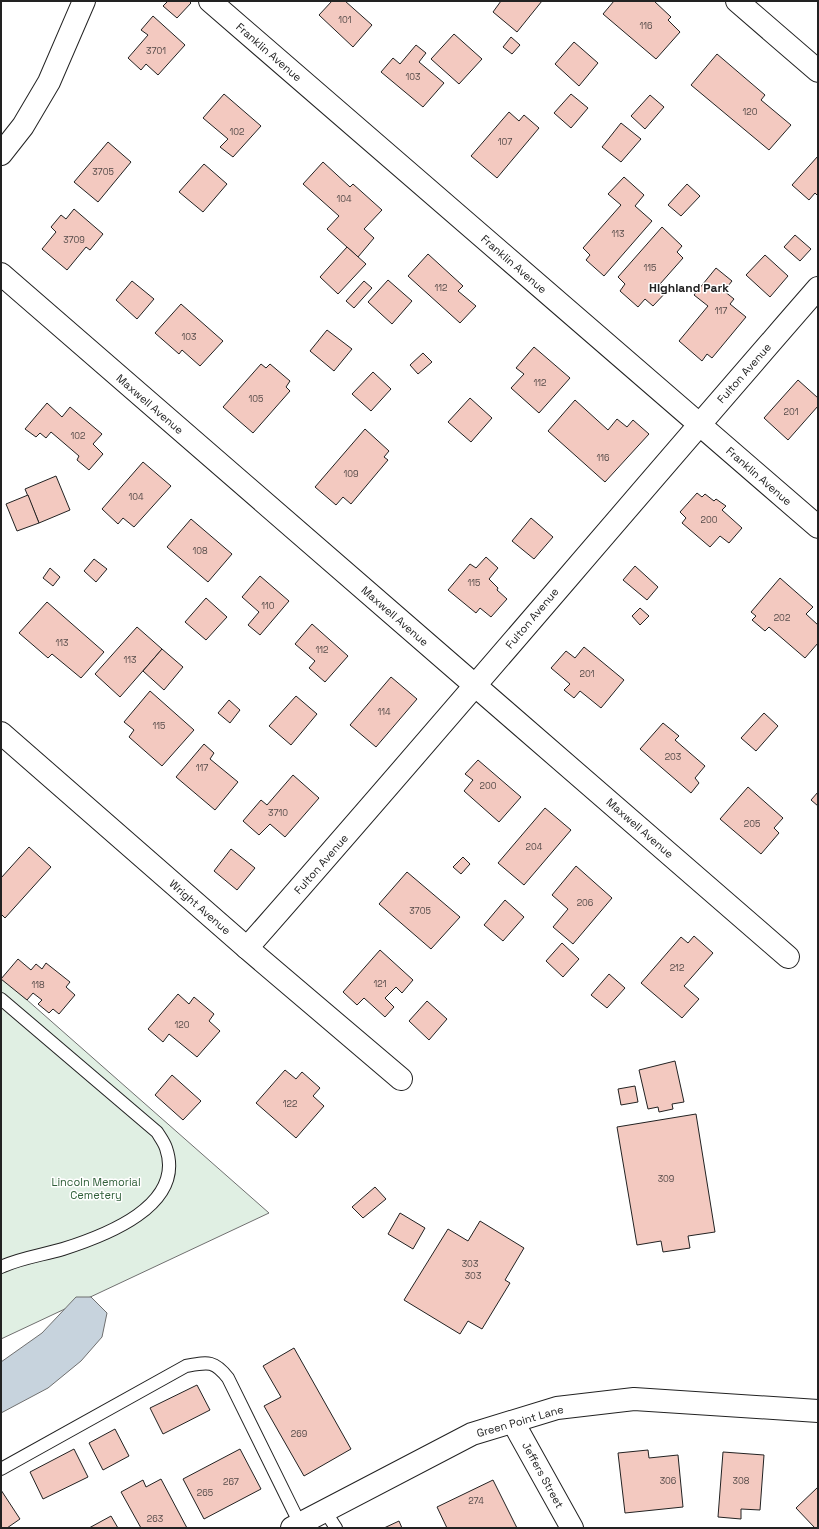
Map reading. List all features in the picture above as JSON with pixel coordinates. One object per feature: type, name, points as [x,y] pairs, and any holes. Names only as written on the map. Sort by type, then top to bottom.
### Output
[{"type":"street","name":"Franklin Avenue","points":[[210,1],[818,527]]},
{"type":"street","points":[[737,1],[818,71]]},
{"type":"street","points":[[1,154],[23,126],[49,82],[78,3]]},
{"type":"street","name":"Maxwell Avenue","points":[[1,274],[788,957]]},
{"type":"street","name":"Fulton Avenue","points":[[246,948],[476,685],[699,424],[818,288]]},
{"type":"street","name":"Wright Avenue","points":[[1,733],[246,948],[401,1079]]},
{"type":"street","name":"Green Point Lane","points":[[296,1526],[330,1520],[472,1434],[557,1408],[634,1399],[818,1411]]},
{"type":"street","name":"Jeffers Street","points":[[513,1422],[572,1528]]},
{"type":"lane","points":[[1,999],[157,1132],[166,1147],[169,1161],[167,1179],[164,1186],[157,1198],[142,1214],[109,1232],[64,1249],[1,1267]]},
{"type":"lane","points":[[1,1469],[186,1366],[208,1362],[220,1367],[228,1378],[296,1526]]},
{"type":"green space","name":"Lincoln Memorial Cemetery","points":[[1,977],[269,1213],[1,1339]]},
{"type":"shaded area","points":[[76,1297],[91,1297],[107,1313],[102,1337],[81,1361],[48,1388],[1,1413],[1,1362],[42,1333]]},
{"type":"building","points":[[168,1],[189,1],[191,3],[177,18],[163,6]]},
{"type":"building","points":[[332,1],[345,1],[372,25],[353,47],[319,15]]},
{"type":"building","points":[[501,1],[542,1],[517,32],[493,12]]},
{"type":"building","points":[[614,1],[654,1],[671,17],[668,20],[680,32],[656,59],[603,14]]},
{"type":"building","points":[[153,16],[185,45],[158,75],[146,64],[141,70],[128,58],[148,35],[141,30]]},
{"type":"building","points":[[454,34],[482,59],[459,84],[431,59]]},
{"type":"building","points":[[511,37],[520,45],[512,54],[503,47]]},
{"type":"building","points":[[574,42],[598,63],[579,86],[555,64]]},
{"type":"building","points":[[416,45],[426,53],[419,62],[444,83],[423,107],[381,72],[393,58],[400,64]]},
{"type":"building","points":[[717,54],[765,95],[761,100],[791,125],[769,150],[691,85]]},
{"type":"building","points":[[224,94],[261,126],[233,157],[220,147],[228,139],[203,118]]},
{"type":"building","points":[[571,94],[588,108],[571,128],[554,113]]},
{"type":"building","points":[[650,95],[664,107],[645,129],[631,116]]},
{"type":"building","points":[[509,112],[519,121],[524,115],[539,128],[497,178],[471,156]]},
{"type":"building","points":[[621,123],[641,139],[621,162],[602,147]]},
{"type":"building","points":[[108,142],[131,162],[98,202],[74,182]]},
{"type":"building","points":[[818,156],[818,196],[815,193],[809,200],[792,185]]},
{"type":"building","points":[[323,162],[350,187],[353,184],[382,210],[364,229],[374,238],[358,257],[327,229],[339,216],[303,184]]},
{"type":"building","points":[[204,164],[227,184],[203,212],[179,192]]},
{"type":"building","points":[[624,177],[644,195],[635,206],[652,221],[604,276],[586,260],[590,255],[583,248],[621,205],[608,194]]},
{"type":"building","points":[[687,184],[700,196],[681,216],[668,205]]},
{"type":"building","points":[[74,209],[103,234],[90,250],[86,247],[67,270],[42,249],[56,232],[51,227],[61,215],[66,219]]},
{"type":"building","points":[[662,227],[682,246],[677,252],[683,258],[660,284],[668,290],[653,306],[645,299],[638,307],[620,291],[625,284],[618,277]]},
{"type":"building","points":[[795,235],[811,249],[800,261],[784,247]]},
{"type":"building","points":[[347,247],[366,264],[338,294],[320,277]]},
{"type":"building","points":[[428,254],[463,286],[458,291],[476,306],[460,323],[408,276]]},
{"type":"building","points":[[765,255],[788,276],[770,297],[746,275]]},
{"type":"building","points":[[716,268],[732,281],[724,291],[734,299],[730,304],[746,317],[712,358],[707,354],[702,361],[679,341],[708,306],[694,295]]},
{"type":"building","points":[[388,280],[412,301],[392,324],[368,302]]},
{"type":"building","points":[[132,281],[154,299],[137,319],[116,300]]},
{"type":"building","points":[[364,281],[372,288],[354,308],[346,301]]},
{"type":"building","points":[[181,304],[223,341],[200,366],[182,350],[179,354],[155,333]]},
{"type":"building","points":[[327,330],[352,349],[334,371],[310,351]]},
{"type":"building","points":[[534,347],[570,378],[539,413],[511,388],[524,374],[516,368]]},
{"type":"building","points":[[423,353],[432,362],[418,374],[410,365]]},
{"type":"building","points":[[261,364],[266,368],[270,364],[290,381],[286,387],[290,391],[253,433],[223,407]]},
{"type":"building","points":[[373,372],[391,389],[371,411],[352,394]]},
{"type":"building","points":[[798,380],[818,398],[818,406],[788,440],[764,418]]},
{"type":"building","points":[[470,398],[492,418],[471,442],[448,422]]},
{"type":"building","points":[[575,400],[608,430],[617,419],[627,427],[633,420],[649,434],[605,482],[548,431]]},
{"type":"building","points":[[47,403],[62,417],[70,407],[102,434],[93,444],[103,454],[89,470],[77,460],[79,456],[51,432],[46,438],[40,433],[36,437],[25,429]]},
{"type":"building","points":[[365,429],[389,451],[384,457],[388,460],[351,504],[343,497],[336,505],[315,487]]},
{"type":"building","points":[[143,462],[171,486],[134,527],[123,518],[118,524],[102,509]]},
{"type":"building","points":[[56,476],[70,510],[39,523],[25,489]]},
{"type":"building","points":[[697,493],[702,497],[705,494],[714,501],[716,499],[726,506],[722,510],[742,528],[729,543],[720,536],[710,547],[682,523],[686,518],[680,512]]},
{"type":"building","points":[[28,495],[39,523],[17,531],[6,504]]},
{"type":"building","points":[[531,518],[553,537],[534,559],[512,541]]},
{"type":"building","points":[[191,519],[232,554],[208,582],[167,547]]},
{"type":"building","points":[[486,557],[498,568],[489,579],[498,588],[497,590],[507,599],[491,617],[480,608],[476,613],[448,590],[470,564],[476,568]]},
{"type":"building","points":[[94,559],[107,569],[96,582],[84,571]]},
{"type":"building","points":[[635,566],[658,587],[647,600],[623,580]]},
{"type":"building","points":[[50,568],[60,577],[53,586],[43,578]]},
{"type":"building","points":[[260,576],[289,601],[260,635],[248,625],[259,612],[242,597]]},
{"type":"building","points":[[780,578],[813,607],[806,614],[818,625],[818,643],[805,658],[769,627],[765,631],[752,620],[756,616],[751,612]]},
{"type":"building","points":[[206,598],[227,617],[206,640],[185,622]]},
{"type":"building","points":[[47,602],[104,652],[81,678],[52,654],[48,658],[19,633]]},
{"type":"building","points":[[640,608],[649,616],[640,625],[632,616]]},
{"type":"building","points":[[312,624],[348,656],[325,682],[309,668],[315,661],[295,644]]},
{"type":"building","points":[[137,627],[162,649],[120,697],[95,674]]},
{"type":"building","points":[[584,647],[624,680],[601,708],[580,691],[574,698],[564,690],[570,684],[551,668],[566,651],[575,658]]},
{"type":"building","points":[[162,649],[183,667],[164,690],[143,671]]},
{"type":"building","points":[[391,677],[417,699],[376,747],[350,725]]},
{"type":"building","points":[[150,691],[194,730],[162,766],[129,737],[134,730],[124,722]]},
{"type":"building","points":[[296,696],[317,714],[291,745],[269,726]]},
{"type":"building","points":[[229,700],[240,710],[230,723],[218,713]]},
{"type":"building","points":[[764,713],[778,726],[756,751],[741,738]]},
{"type":"building","points":[[663,723],[679,736],[675,740],[705,766],[695,778],[699,783],[691,793],[640,749]]},
{"type":"building","points":[[204,744],[214,753],[210,759],[238,782],[215,810],[176,777]]},
{"type":"building","points":[[478,760],[521,797],[499,822],[464,791],[473,780],[465,774]]},
{"type":"building","points":[[293,775],[319,798],[285,837],[270,824],[259,835],[243,821],[261,800],[267,805]]},
{"type":"building","points":[[748,787],[783,818],[774,828],[779,833],[761,854],[720,819]]},
{"type":"building","points":[[818,792],[818,806],[811,800]]},
{"type":"building","points":[[545,808],[571,830],[524,885],[498,863]]},
{"type":"building","points":[[29,847],[51,867],[5,918],[1,914],[1,878]]},
{"type":"building","points":[[231,849],[255,868],[237,890],[214,871]]},
{"type":"building","points":[[463,857],[470,864],[461,874],[453,867]]},
{"type":"building","points":[[576,866],[612,898],[573,944],[553,927],[568,909],[552,895]]},
{"type":"building","points":[[407,872],[460,917],[431,949],[379,904]]},
{"type":"building","points":[[505,900],[524,917],[503,941],[484,925]]},
{"type":"building","points":[[694,936],[713,953],[684,986],[699,999],[682,1018],[641,983],[681,937],[688,943]]},
{"type":"building","points":[[562,943],[579,959],[563,977],[546,961]]},
{"type":"building","points":[[380,950],[413,980],[402,993],[396,987],[385,998],[394,1007],[385,1017],[364,998],[357,1005],[343,992]]},
{"type":"building","points":[[18,959],[31,970],[36,964],[42,969],[46,963],[70,982],[66,987],[75,995],[59,1014],[53,1009],[49,1013],[38,1004],[42,1000],[33,993],[27,1000],[1,979]]},
{"type":"building","points":[[609,974],[625,988],[607,1008],[591,995]]},
{"type":"building","points":[[178,994],[189,1004],[194,997],[214,1014],[209,1021],[220,1031],[197,1057],[169,1034],[163,1042],[148,1029]]},
{"type":"building","points":[[427,1001],[447,1019],[429,1040],[409,1021]]},
{"type":"building","points":[[675,1061],[684,1102],[672,1104],[673,1109],[659,1112],[658,1107],[648,1109],[639,1070]]},
{"type":"building","points":[[285,1070],[296,1079],[302,1072],[320,1088],[313,1096],[324,1106],[296,1138],[256,1103]]},
{"type":"building","points":[[172,1075],[201,1101],[183,1120],[155,1095]]},
{"type":"building","points":[[635,1086],[638,1102],[621,1105],[618,1089]]},
{"type":"building","points":[[696,1114],[715,1232],[688,1236],[690,1248],[663,1252],[661,1241],[637,1245],[617,1127]]},
{"type":"building","points":[[375,1187],[386,1199],[363,1218],[352,1207]]},
{"type":"building","points":[[400,1213],[425,1228],[413,1249],[388,1234]]},
{"type":"building","points":[[480,1221],[524,1248],[505,1280],[510,1283],[482,1329],[468,1321],[460,1334],[404,1300],[448,1229],[468,1241]]},
{"type":"building","points":[[294,1348],[351,1449],[304,1476],[264,1406],[281,1397],[263,1366]]},
{"type":"building","points":[[197,1385],[210,1410],[163,1434],[150,1408]]},
{"type":"building","points":[[115,1429],[129,1456],[103,1470],[89,1443]]},
{"type":"building","points":[[74,1449],[88,1477],[43,1499],[30,1472]]},
{"type":"building","points":[[240,1449],[261,1489],[204,1519],[183,1479]]},
{"type":"building","points":[[648,1450],[649,1458],[678,1455],[683,1507],[625,1513],[618,1453]]},
{"type":"building","points":[[723,1452],[764,1455],[760,1510],[741,1509],[741,1519],[718,1517]]},
{"type":"building","points":[[161,1479],[187,1528],[141,1528],[121,1492],[143,1480],[146,1487]]},
{"type":"building","points":[[493,1480],[517,1528],[447,1528],[437,1507]]},
{"type":"building","points":[[818,1487],[818,1528],[815,1528],[796,1508]]},
{"type":"building","points":[[1,1490],[20,1519],[7,1528],[1,1528]]},
{"type":"building","points":[[111,1516],[118,1528],[89,1528]]},
{"type":"building","points":[[399,1521],[402,1528],[384,1528]]},
{"type":"district","name":"Highland Park","points":[[689,288]]}]
